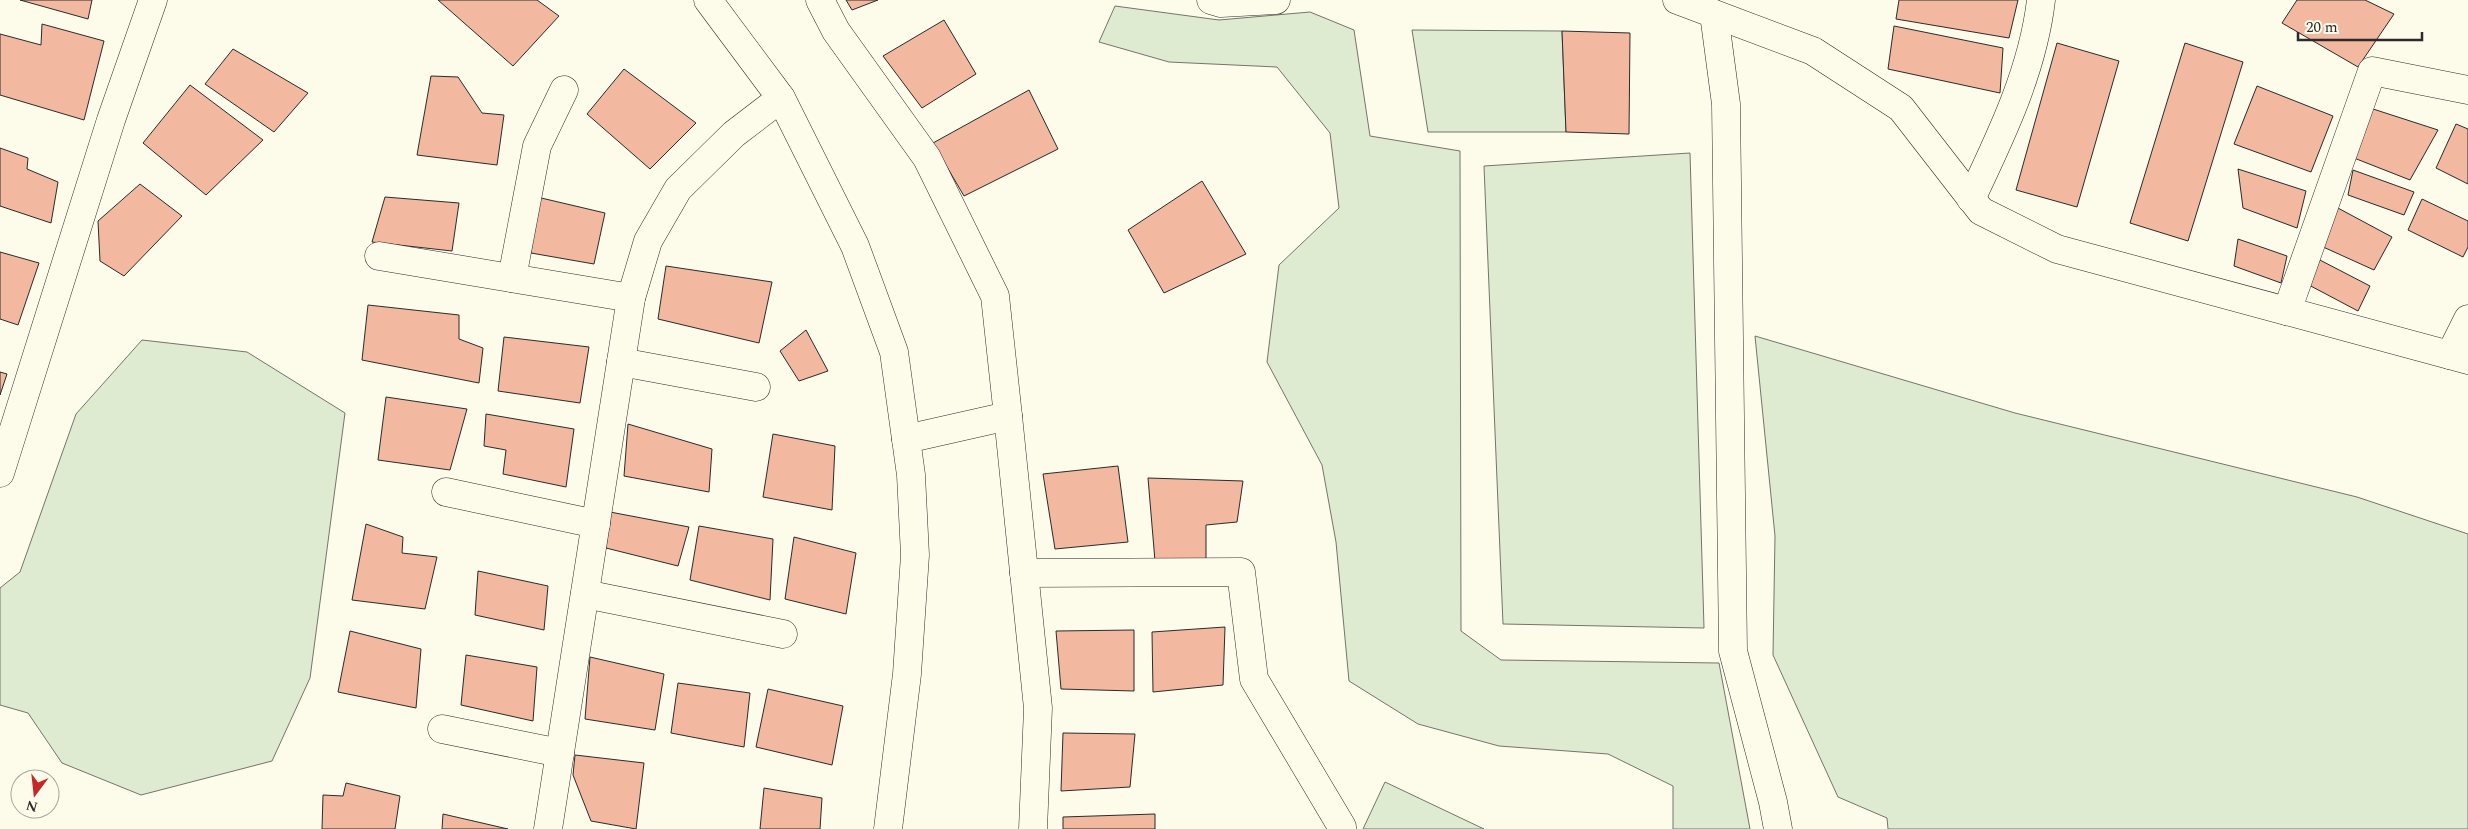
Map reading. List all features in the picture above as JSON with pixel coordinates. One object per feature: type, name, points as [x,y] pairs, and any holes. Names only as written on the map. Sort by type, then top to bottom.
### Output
[{"type":"street","points":[[0,473],[111,120],[153,0]]},
{"type":"street","points":[[708,0],[781,98],[855,246],[894,352],[911,475],[915,555],[907,674],[888,829]]},
{"type":"street","points":[[820,0],[836,31],[927,158],[995,296],[1038,708],[1033,829]]},
{"type":"street","points":[[1211,0],[1221,3],[1276,0]]},
{"type":"street","points":[[1677,0],[1813,51],[1901,108],[1981,211],[2057,250],[2459,357],[2468,319]]},
{"type":"street","points":[[1971,199],[2009,120],[2038,24],[2041,0]]},
{"type":"street","points":[[1714,14],[1726,104],[1733,651],[1774,802],[1778,829]]},
{"type":"street","points":[[2287,311],[2372,71],[2468,90]]},
{"type":"street","points":[[512,278],[537,146],[564,90]]},
{"type":"street","points":[[548,829],[631,298],[648,241],[678,189],[734,134],[781,98]]},
{"type":"street","points":[[379,256],[631,298]]},
{"type":"street","points":[[621,362],[756,386]]},
{"type":"street","points":[[906,439],[1008,416]]},
{"type":"street","points":[[446,492],[596,524]]},
{"type":"street","points":[[1024,573],[1241,572],[1254,679],[1342,827],[1341,829]]},
{"type":"street","points":[[585,594],[783,634]]},
{"type":"street","points":[[442,730],[560,753]]},
{"type":"green space","points":[[1115,6],[1219,20],[1310,12],[1354,30],[1370,136],[1460,151],[1461,631],[1501,660],[1719,663],[1750,829],[1673,829],[1673,786],[1608,754],[1499,746],[1418,724],[1349,681],[1336,542],[1322,465],[1267,362],[1279,265],[1339,208],[1330,133],[1277,67],[1169,62],[1099,42]]},
{"type":"green space","points":[[1412,30],[1562,31],[1566,132],[1428,132]]},
{"type":"green space","points":[[1690,153],[1704,628],[1503,624],[1484,166]]},
{"type":"green space","points":[[1755,336],[2015,413],[2357,497],[2468,534],[2468,829],[1888,829],[1887,818],[1838,797],[1773,655],[1775,536]]},
{"type":"green space","points":[[142,340],[247,352],[345,413],[310,678],[272,761],[141,795],[62,763],[28,713],[0,705],[0,588],[20,572],[76,414]]},
{"type":"green space","points":[[1385,782],[1484,829],[1363,829]]},
{"type":"building","points":[[20,0],[92,0],[88,19]]},
{"type":"building","points":[[438,0],[537,0],[559,16],[513,66]]},
{"type":"building","points":[[846,0],[878,0],[852,10]]},
{"type":"building","points":[[1899,0],[2018,0],[2009,38],[1896,19]]},
{"type":"building","points":[[2297,0],[2365,0],[2394,14],[2358,67],[2282,23]]},
{"type":"building","points":[[944,20],[976,74],[922,108],[883,56]]},
{"type":"building","points":[[42,24],[104,41],[84,120],[0,95],[0,34],[41,45]]},
{"type":"building","points":[[1894,26],[2003,48],[2000,93],[1888,69]]},
{"type":"building","points":[[1562,31],[1630,33],[1629,134],[1566,132]]},
{"type":"building","points":[[2057,43],[2119,61],[2077,207],[2016,190]]},
{"type":"building","points":[[2185,43],[2243,62],[2188,241],[2130,223]]},
{"type":"building","points":[[233,49],[308,93],[274,132],[205,84]]},
{"type":"building","points":[[624,69],[696,123],[650,169],[587,114]]},
{"type":"building","points":[[431,76],[458,77],[482,113],[504,115],[497,165],[417,155]]},
{"type":"building","points":[[190,85],[263,140],[206,195],[143,143]]},
{"type":"building","points":[[2257,86],[2333,116],[2311,172],[2234,144]]},
{"type":"building","points":[[1029,90],[1058,149],[964,196],[933,143]]},
{"type":"building","points":[[2370,108],[2438,130],[2410,180],[2354,158]]},
{"type":"building","points":[[2456,124],[2468,129],[2468,184],[2436,168]]},
{"type":"building","points":[[0,148],[28,158],[27,169],[58,182],[51,223],[0,206]]},
{"type":"building","points":[[2238,169],[2306,191],[2297,228],[2243,208]]},
{"type":"building","points":[[2353,170],[2414,192],[2404,215],[2348,195]]},
{"type":"building","points":[[1202,181],[1246,254],[1164,293],[1128,230]]},
{"type":"building","points":[[140,184],[182,216],[124,276],[100,261],[98,221]]},
{"type":"building","points":[[385,197],[459,203],[452,251],[372,242]]},
{"type":"building","points":[[537,197],[605,213],[594,264],[531,253]]},
{"type":"building","points":[[2422,199],[2468,221],[2468,247],[2463,257],[2408,230]]},
{"type":"building","points":[[2336,207],[2392,237],[2374,270],[2321,246]]},
{"type":"building","points":[[2238,239],[2287,256],[2281,283],[2234,266]]},
{"type":"building","points":[[0,252],[39,263],[18,325],[0,319]]},
{"type":"building","points":[[2316,258],[2370,286],[2358,311],[2307,284]]},
{"type":"building","points":[[666,266],[772,282],[759,343],[658,319]]},
{"type":"building","points":[[368,305],[459,315],[459,339],[483,348],[479,383],[362,360]]},
{"type":"building","points":[[806,330],[828,371],[799,381],[780,351]]},
{"type":"building","points":[[504,337],[589,347],[580,403],[498,391]]},
{"type":"building","points":[[0,372],[7,374],[0,395]]},
{"type":"building","points":[[386,397],[467,409],[450,470],[378,460]]},
{"type":"building","points":[[486,414],[574,429],[566,487],[503,474],[506,450],[484,446]]},
{"type":"building","points":[[628,424],[712,449],[709,492],[624,476]]},
{"type":"building","points":[[773,434],[835,446],[832,510],[763,497]]},
{"type":"building","points":[[1118,466],[1128,542],[1055,549],[1043,474]]},
{"type":"building","points":[[1148,478],[1243,481],[1237,522],[1206,525],[1206,560],[1155,561]]},
{"type":"building","points":[[610,512],[689,527],[678,566],[606,548]]},
{"type":"building","points":[[366,524],[403,537],[402,553],[437,557],[425,609],[352,600]]},
{"type":"building","points":[[699,526],[773,539],[770,600],[690,580]]},
{"type":"building","points":[[794,537],[856,553],[846,614],[785,599]]},
{"type":"building","points":[[478,571],[548,586],[544,630],[475,615]]},
{"type":"building","points":[[1225,627],[1223,685],[1153,692],[1152,632]]},
{"type":"building","points":[[1134,630],[1134,691],[1061,689],[1056,631]]},
{"type":"building","points":[[350,631],[421,649],[416,708],[338,692]]},
{"type":"building","points":[[466,655],[537,667],[533,721],[461,705]]},
{"type":"building","points":[[590,657],[664,674],[655,730],[585,719]]},
{"type":"building","points":[[678,683],[750,693],[744,747],[671,733]]},
{"type":"building","points":[[768,689],[843,706],[832,765],[756,747]]},
{"type":"building","points":[[1063,733],[1135,734],[1130,787],[1061,791]]},
{"type":"building","points":[[575,755],[644,763],[636,829],[591,821],[573,775]]},
{"type":"building","points":[[346,783],[400,796],[395,829],[322,829],[323,795],[343,796]]},
{"type":"building","points":[[764,788],[822,798],[820,829],[760,829]]},
{"type":"building","points":[[443,814],[508,829],[442,829]]},
{"type":"building","points":[[1155,814],[1155,829],[1063,829],[1063,817]]}]
